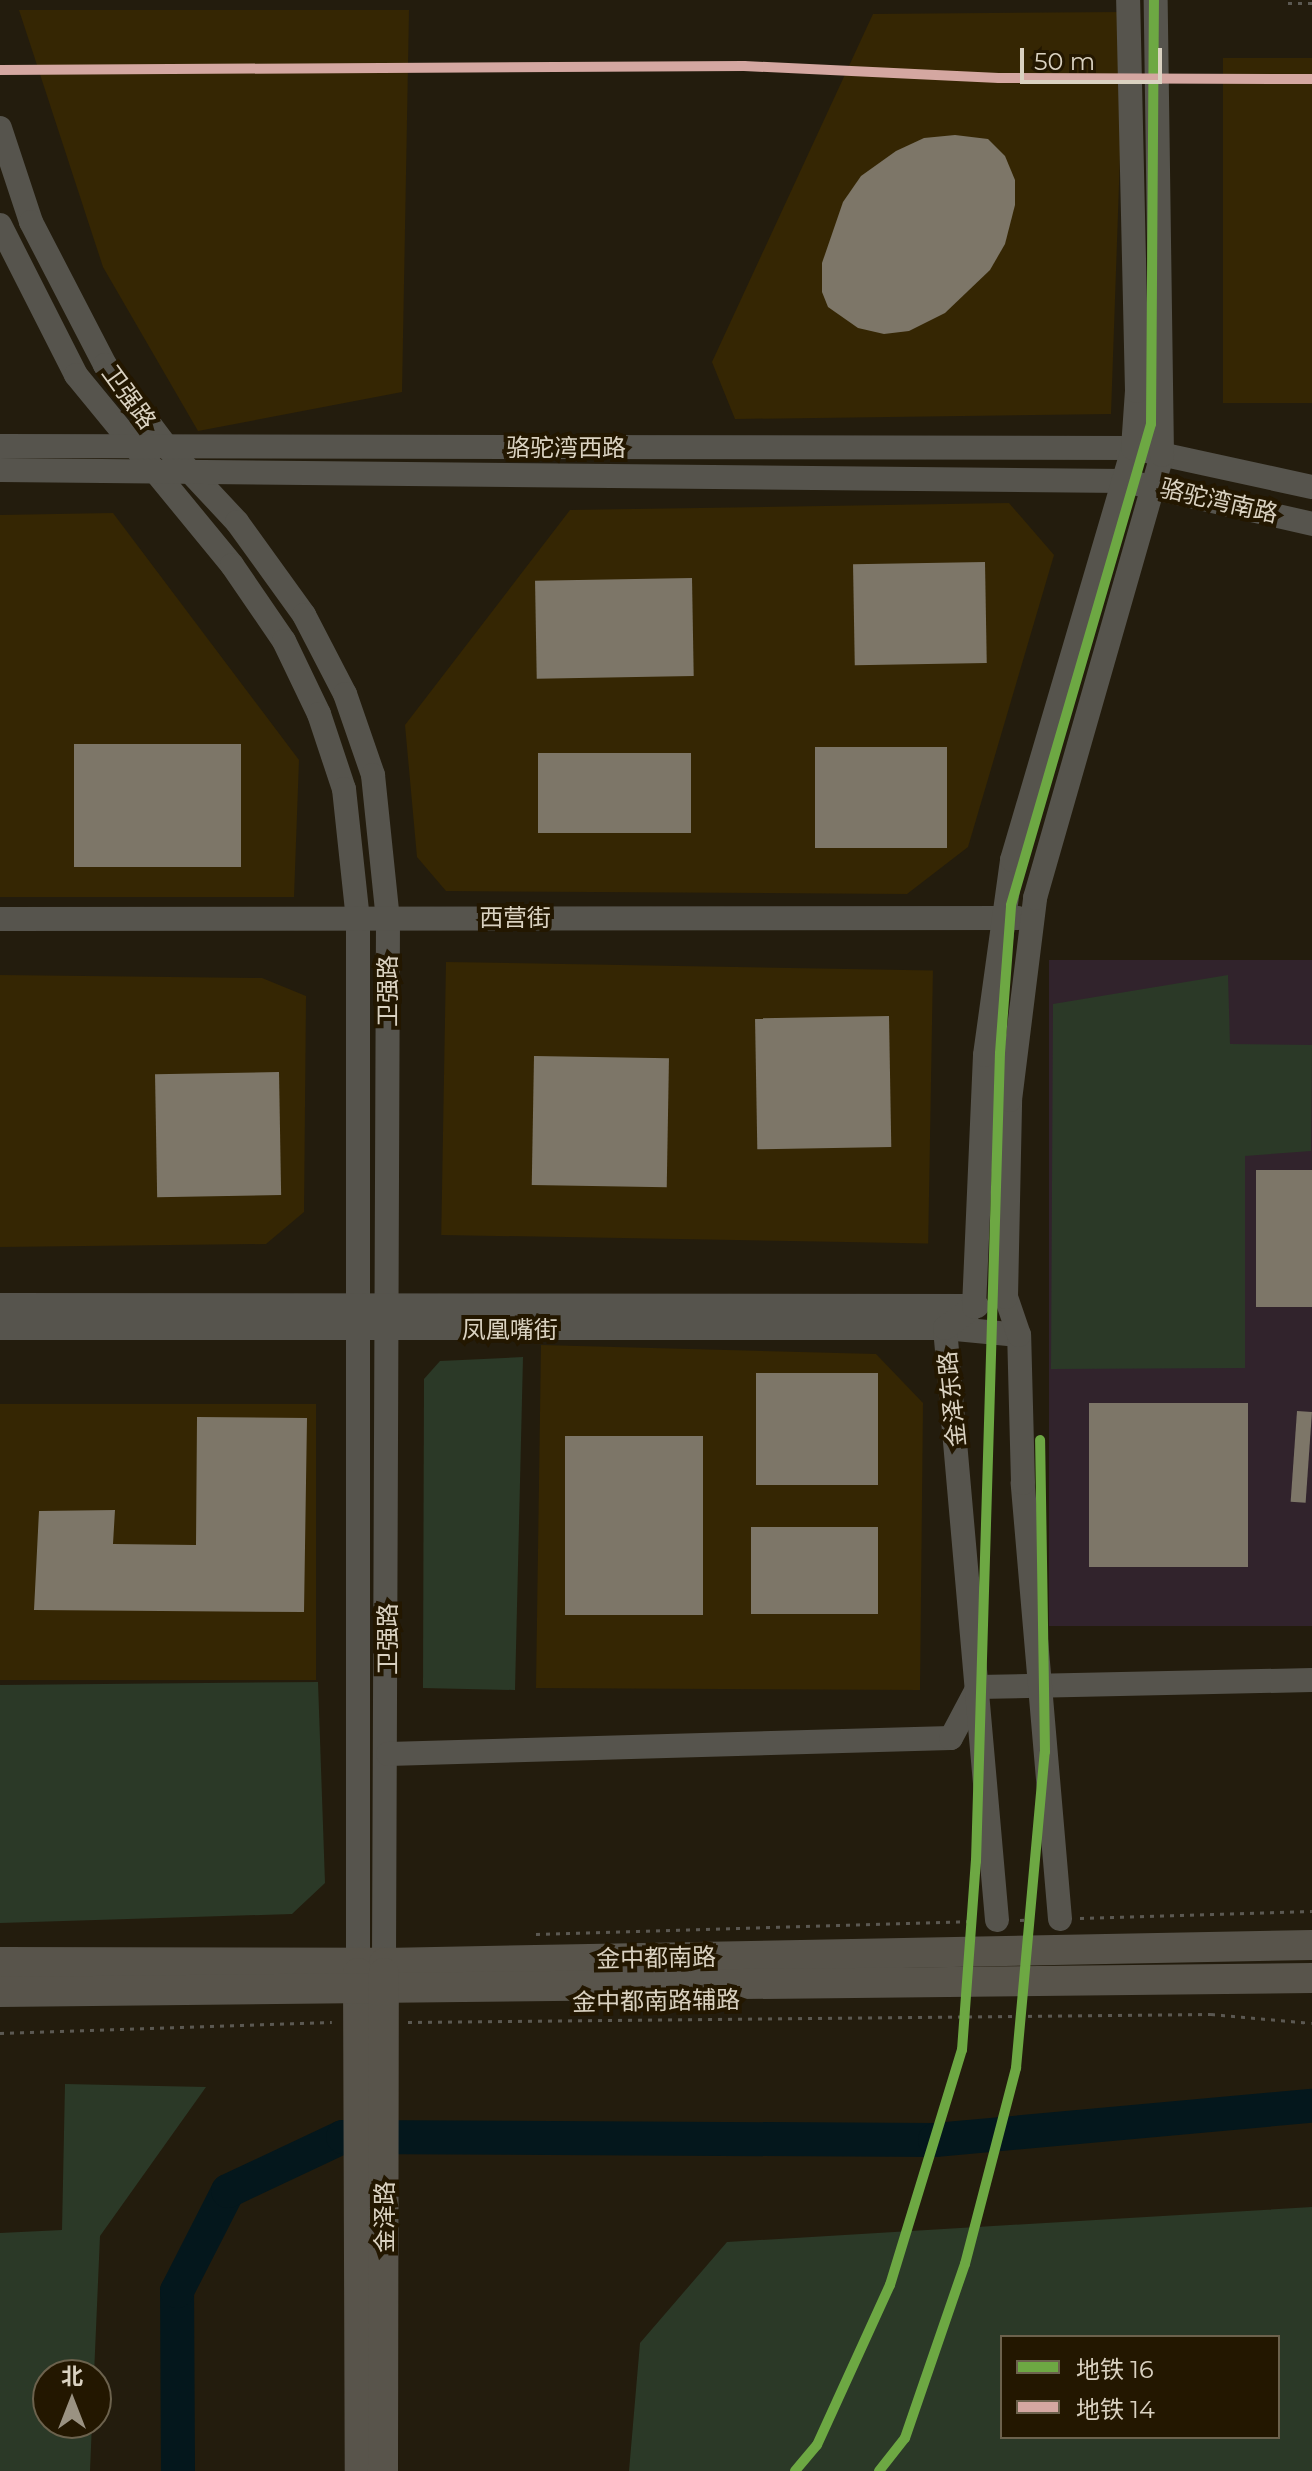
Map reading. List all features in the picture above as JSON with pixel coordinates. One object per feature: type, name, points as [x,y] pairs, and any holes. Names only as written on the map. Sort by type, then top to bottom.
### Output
[{"type":"main road","name":"金中都南路","points":[[0,1992],[1312,1945]]},
{"type":"main road","name":"金中都南路","points":[[0,1962],[371,1977],[1312,1978]]},
{"type":"main road","name":"金泽路","points":[[371,1977],[374,2204],[383,2471]]},
{"type":"main road","name":"金泽路","points":[[360,2471],[374,2204]]},
{"type":"street","points":[[974,1307],[982,1095],[1002,917],[1012,860],[1133,448],[1137,391],[1128,0]]},
{"type":"street","points":[[1060,1919],[1023,1483],[1019,1335],[1006,1297],[1010,1100],[1031,919],[1055,815],[1162,455],[1156,0]]},
{"type":"street","name":"卫强路","points":[[0,128],[31,222],[105,365],[166,446],[237,522],[304,615],[345,694],[373,775],[388,919],[388,1754],[371,1977]]},
{"type":"street","name":"卫强路","points":[[0,225],[76,375],[150,470],[232,565],[301,673],[344,789],[358,919],[357,1319],[371,1977]]},
{"type":"street","name":"骆驼湾西路","points":[[0,446],[1133,448]]},
{"type":"street","name":"骆驼湾南路","points":[[1133,448],[1312,487]]},
{"type":"street","name":"骆驼湾西路","points":[[0,470],[1125,481]]},
{"type":"street","name":"骆驼湾南路","points":[[1125,481],[1312,524]]},
{"type":"street","name":"西营街","points":[[0,919],[1031,919]]},
{"type":"street","name":"凤凰嘴街","points":[[387,1319],[974,1307],[1006,1297]]},
{"type":"street","name":"凤凰嘴街","points":[[0,1305],[357,1319]]},
{"type":"street","name":"金泽东路","points":[[974,1307],[945,1328],[997,1920]]},
{"type":"street","name":"凤凰嘴街","points":[[0,1328],[387,1319],[945,1328],[1019,1335]]},
{"type":"street","points":[[388,1754],[951,1738],[978,1687],[1039,1682],[1312,1680]]},
{"type":"path","points":[[1288,3],[1312,3]]},
{"type":"path","points":[[526,1934],[1312,1911]]},
{"type":"path","name":"金中都南路辅路","points":[[0,2033],[371,2022],[1211,2014],[1312,2023]]},
{"type":"shaded area","points":[[19,10],[409,10],[402,392],[198,431],[103,267]]},
{"type":"shaded area","points":[[1125,12],[1111,414],[735,419],[712,362],[873,14]]},
{"type":"shaded area","points":[[1223,58],[1312,58],[1312,403],[1223,403]]},
{"type":"shaded area","points":[[1009,503],[1054,555],[968,847],[907,894],[446,891],[417,857],[405,725],[570,510]]},
{"type":"shaded area","points":[[113,513],[299,760],[294,897],[0,897],[0,515]]},
{"type":"shaded area","points":[[1049,960],[1312,960],[1312,1626],[1049,1626]]},
{"type":"shaded area","points":[[446,962],[933,970],[928,1243],[441,1235]]},
{"type":"shaded area","points":[[0,975],[262,978],[306,996],[304,1212],[266,1244],[0,1247]]},
{"type":"shaded area","points":[[541,1345],[876,1354],[923,1403],[920,1690],[536,1688]]},
{"type":"shaded area","points":[[0,1404],[316,1404],[316,1680],[0,1680]]},
{"type":"green space","points":[[1228,975],[1230,1044],[1312,1045],[1311,1151],[1245,1156],[1245,1368],[1051,1369],[1053,1004]]},
{"type":"green space","points":[[523,1357],[515,1690],[423,1688],[424,1379],[440,1361]]},
{"type":"green space","points":[[318,1682],[325,1883],[292,1914],[0,1923],[0,1685]]},
{"type":"green space","points":[[65,2084],[206,2087],[100,2236],[95,2359],[32,2359],[32,2439],[91,2439],[90,2471],[0,2471],[0,2233],[62,2230]]},
{"type":"green space","points":[[1312,2207],[1312,2471],[629,2471],[640,2343],[727,2242]]},
{"type":"building","points":[[955,135],[988,139],[1005,156],[1015,180],[1015,205],[1005,244],[990,270],[945,313],[909,331],[884,334],[858,328],[828,307],[822,292],[822,263],[843,202],[861,176],[896,151],[924,138]]},
{"type":"building","points":[[985,562],[987,663],[855,665],[853,564]]},
{"type":"building","points":[[692,578],[694,676],[537,679],[535,581]]},
{"type":"building","points":[[74,744],[241,744],[241,867],[74,867]]},
{"type":"building","points":[[815,747],[947,747],[947,848],[815,848]]},
{"type":"building","points":[[538,753],[691,753],[691,833],[538,833]]},
{"type":"building","points":[[889,1016],[891,1147],[757,1149],[755,1018]]},
{"type":"building","points":[[534,1056],[669,1058],[667,1187],[532,1185]]},
{"type":"building","points":[[279,1072],[281,1195],[157,1197],[155,1074]]},
{"type":"building","points":[[1256,1170],[1312,1170],[1312,1307],[1256,1307]]},
{"type":"building","points":[[756,1373],[878,1373],[878,1485],[756,1485]]},
{"type":"building","points":[[1089,1403],[1248,1403],[1248,1567],[1089,1567]]},
{"type":"building","points":[[1297,1411],[1312,1412],[1306,1503],[1291,1502]]},
{"type":"building","points":[[197,1417],[307,1418],[304,1612],[34,1610],[39,1511],[115,1510],[113,1544],[196,1545]]},
{"type":"building","points":[[565,1436],[703,1436],[703,1615],[565,1615]]},
{"type":"building","points":[[751,1527],[878,1527],[878,1614],[751,1614]]},
{"type":"waterway","points":[[178,2471],[177,2291],[228,2191],[343,2137],[935,2140],[1312,2106]]},
{"type":"metro line","name":"16","points":[[795,2471],[817,2445],[890,2285],[962,2050],[976,1861],[1000,1053],[1011,905],[1151,424],[1154,0]]},
{"type":"metro line","name":"14","points":[[0,70],[744,66],[999,78],[1312,79]]},
{"type":"metro line","name":"16","points":[[879,2471],[905,2438],[965,2264],[1016,2068],[1045,1752],[1040,1440]]}]
